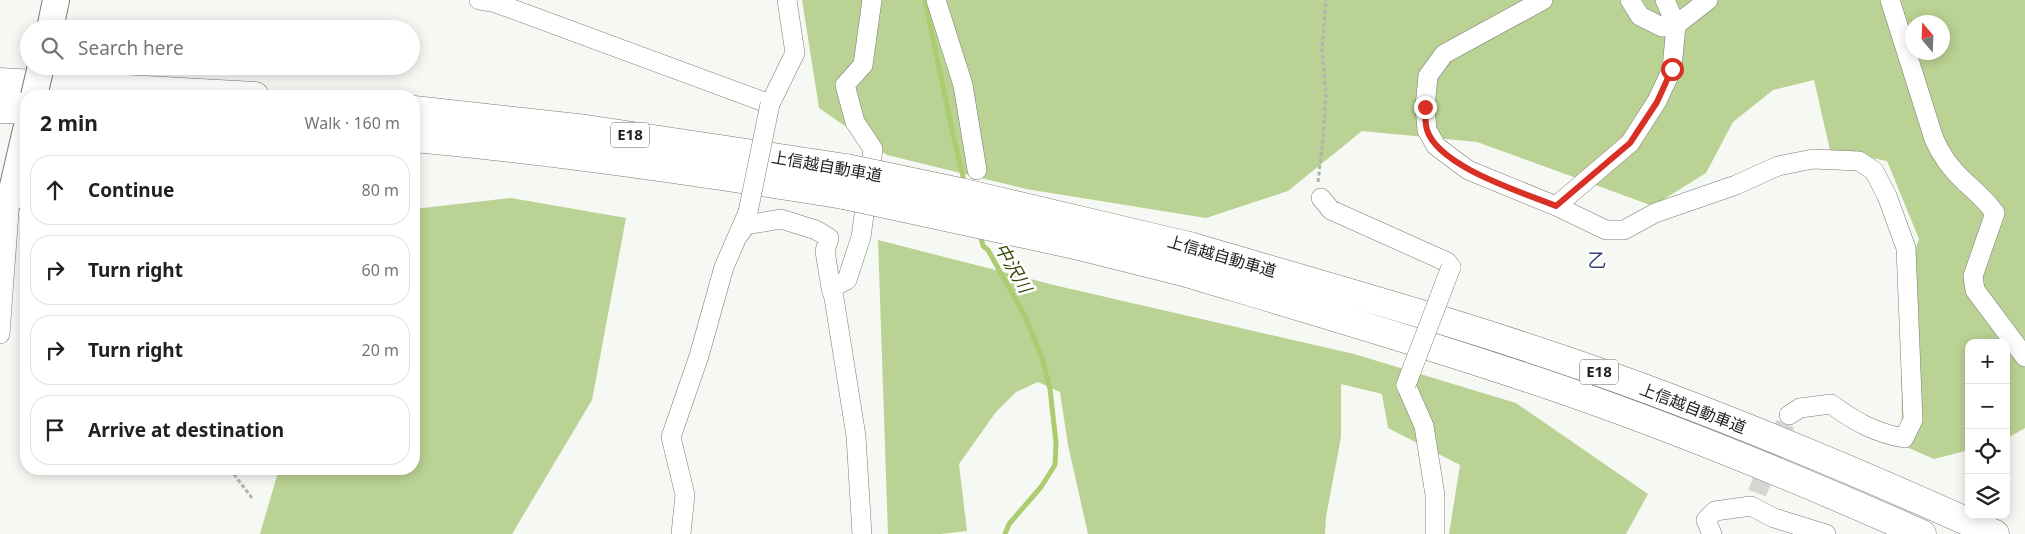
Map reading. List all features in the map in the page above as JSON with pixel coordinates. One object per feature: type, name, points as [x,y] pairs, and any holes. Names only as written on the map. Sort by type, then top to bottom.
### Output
[{"type":"highway","points":[[0,82],[146,90]]},
{"type":"highway","points":[[0,109],[20,110]]},
{"type":"highway","name":"上信越自動車道","points":[[420,111],[586,129],[846,168],[988,198],[1190,246],[1408,310],[1577,364],[1722,418],[1865,476],[1995,534]]},
{"type":"highway","name":"上信越自動車道","points":[[420,139],[585,157],[844,195],[1075,245],[1187,273],[1398,336],[1566,391],[1712,445],[1922,534]]},
{"type":"street","points":[[52,20],[56,0]]},
{"type":"street","points":[[479,0],[496,3],[770,104]]},
{"type":"street","points":[[681,534],[685,495],[671,437],[696,365],[724,267],[748,212],[770,104],[794,53],[787,0]]},
{"type":"street","points":[[831,288],[848,280],[861,237],[873,149],[855,122],[845,85],[863,65],[872,0]]},
{"type":"street","points":[[936,0],[963,85],[978,170]]},
{"type":"street","points":[[1543,0],[1444,54],[1428,76],[1425,107],[1427,130],[1436,146],[1468,170],[1556,206],[1606,230],[1624,230],[1655,213],[1736,185],[1778,166],[1813,159],[1859,160],[1874,171],[1887,196],[1906,248],[1913,420],[1904,438],[1886,435],[1856,423],[1831,404],[1800,408],[1789,415]]},
{"type":"street","points":[[1630,0],[1640,16],[1662,27],[1676,25],[1708,0]]},
{"type":"street","points":[[1556,206],[1630,143],[1657,102],[1672,69],[1676,25],[1665,0]]},
{"type":"street","points":[[1890,0],[1934,139],[1941,154],[1963,180],[1985,198],[1996,213],[1973,276],[1975,290],[2025,357]]},
{"type":"street","points":[[35,90],[39,75]]},
{"type":"street","points":[[0,334],[12,199],[20,160]]},
{"type":"street","points":[[1321,198],[1331,210],[1448,262],[1451,268],[1406,386],[1424,426],[1435,495],[1435,534]]},
{"type":"street","points":[[724,267],[746,225],[781,219],[816,230],[829,238],[825,251],[856,436],[862,534]]},
{"type":"street","points":[[1712,534],[1706,520],[1715,511],[1754,499],[1774,518],[1826,534]]},
{"type":"path","points":[[1321,198],[1318,177],[1324,139],[1326,94],[1322,49],[1326,0]]},
{"type":"path","points":[[235,475],[252,498]]},
{"type":"green space","points":[[802,0],[2025,0],[2025,428],[2010,437],[2010,339],[1965,339],[1965,451],[1934,459],[1902,445],[1901,287],[1919,239],[1887,161],[1830,150],[1814,80],[1773,90],[1733,122],[1706,173],[1653,206],[1477,142],[1362,131],[1288,191],[1206,218],[1026,189],[887,155],[819,108]]},
{"type":"green space","points":[[511,198],[626,218],[592,400],[512,534],[260,534],[277,475],[420,475],[420,208]]},
{"type":"green space","points":[[878,240],[1058,286],[1354,354],[1516,403],[1648,494],[1626,534],[1449,534],[1460,465],[1388,428],[1382,394],[1341,384],[1341,437],[1326,517],[1325,534],[1088,534],[1068,445],[1060,392],[1038,382],[1016,392],[996,412],[959,464],[967,531],[941,534],[888,534]]},
{"type":"waterway","name":"中沢川","points":[[925,0],[965,185]]},
{"type":"waterway","name":"中沢川","points":[[980,234],[983,246],[988,250],[1025,316],[1042,358],[1050,389],[1056,443],[1055,465],[1041,487],[1009,524],[1005,534]]},
{"type":"tunnel","points":[[1757,493],[1789,415]]},
{"type":"district","name":"乙","points":[[1597,260]]},
{"type":"route","points":[[1425,107],[1427,130],[1436,146],[1468,170],[1556,206],[1630,143],[1657,102],[1672,69]]}]
